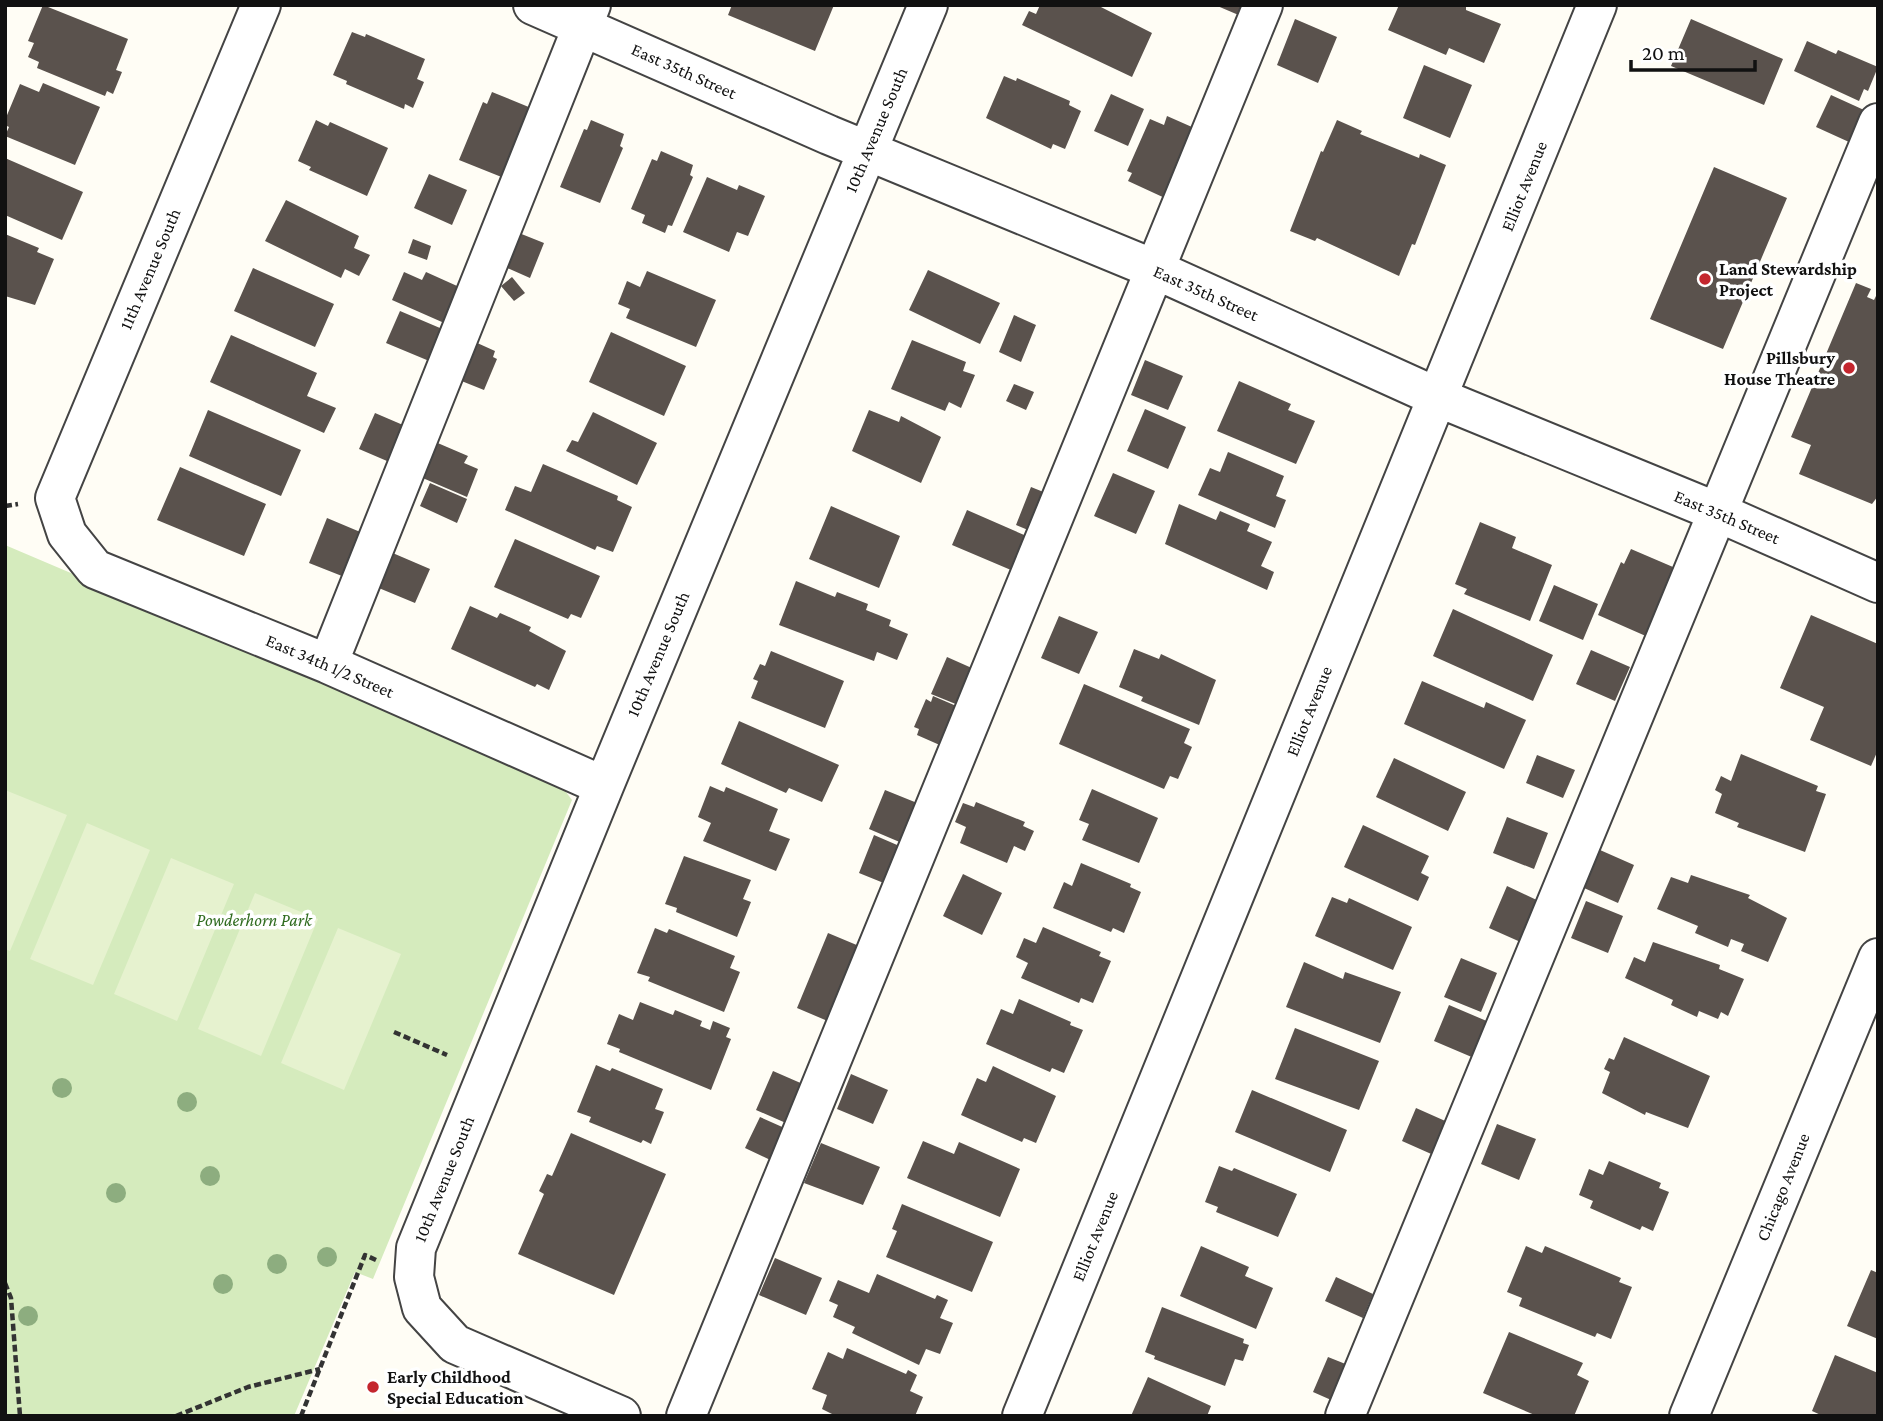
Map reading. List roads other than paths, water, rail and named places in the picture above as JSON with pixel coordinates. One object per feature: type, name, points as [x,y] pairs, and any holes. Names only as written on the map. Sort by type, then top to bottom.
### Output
[{"type":"street","name":"11th Avenue South","points":[[67,534],[55,498],[261,5]]},
{"type":"street","name":"East 35th Street","points":[[533,5],[586,16],[867,151],[1154,270],[1437,397],[1716,511],[1878,583]]},
{"type":"street","name":"10th Avenue South","points":[[621,1416],[455,1344],[422,1308],[414,1277],[416,1248],[604,786],[928,5]]},
{"type":"street","points":[[686,1416],[1263,5]]},
{"type":"street","name":"Elliot Avenue","points":[[1022,1416],[1597,5]]},
{"type":"street","points":[[328,664],[586,16]]},
{"type":"street","points":[[1345,1416],[1878,123]]},
{"type":"street","name":"East 34th 1/2 Street","points":[[67,534],[95,569],[328,664],[604,786]]},
{"type":"street","name":"Chicago Avenue","points":[[1689,1416],[1878,958]]},
{"type":"place","name":"Land Stewardship Project","points":[[1705,279]]},
{"type":"place","name":"Pillsbury House Theatre","points":[[1849,368]]},
{"type":"place","name":"Early Childhood Special Education","points":[[373,1387]]},
{"type":"park label","name":"Powderhorn Park","points":[[254,920]]}]
